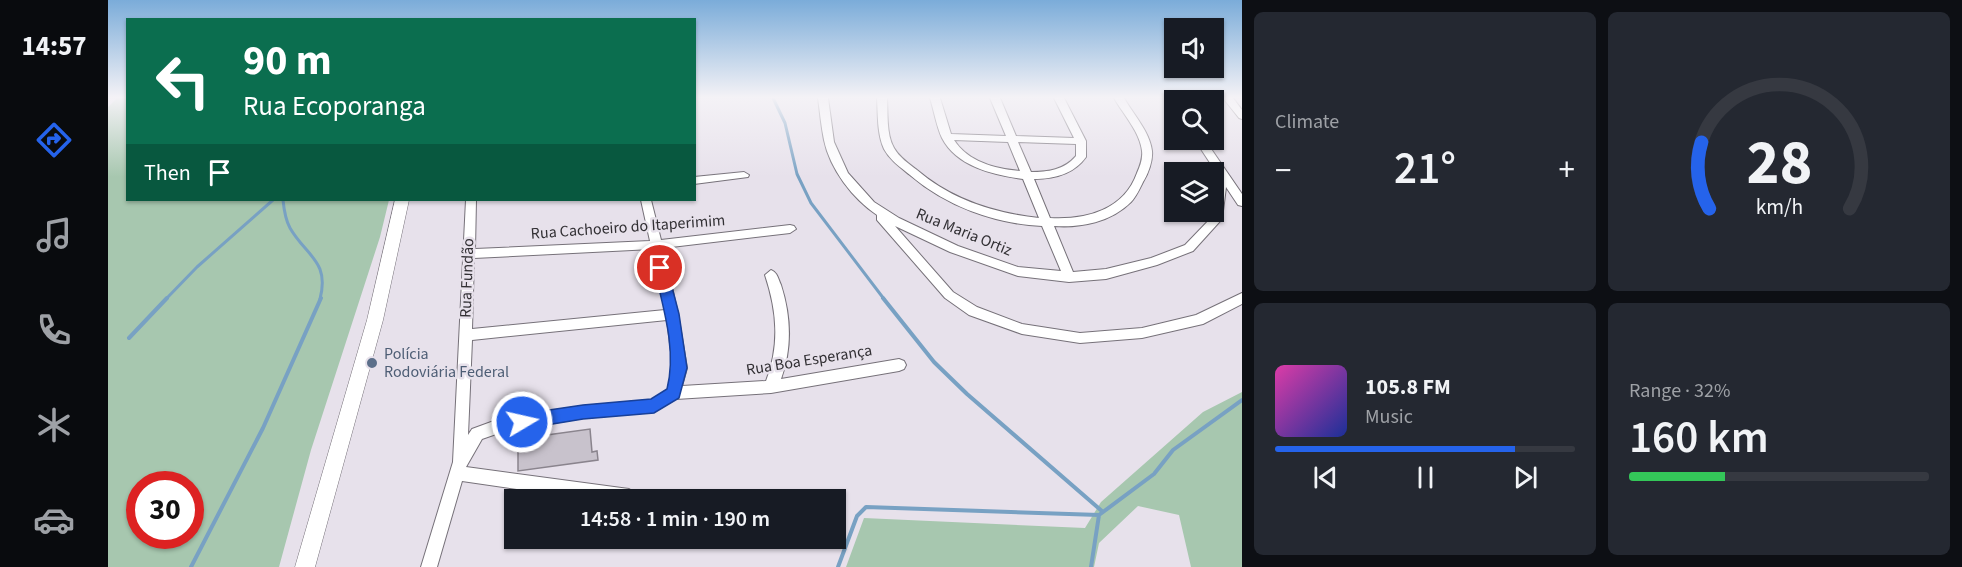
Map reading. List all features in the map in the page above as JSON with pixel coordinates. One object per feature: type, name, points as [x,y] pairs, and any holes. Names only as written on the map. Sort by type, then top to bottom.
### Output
[{"type":"main road","points":[[305,567],[375,320],[402,201]]},
{"type":"street","name":"Rua Maria Ortiz","points":[[827,124],[829,142],[843,174],[870,205],[895,221],[954,249],[1018,271],[1069,277],[1106,274],[1153,262],[1189,248],[1213,222]]},
{"type":"street","points":[[885,124],[887,144],[899,162],[928,186],[963,204],[1009,217],[1046,224],[1096,218],[1118,209],[1138,184],[1148,158],[1147,146],[1134,124]]},
{"type":"street","points":[[942,124],[946,137],[957,151],[977,165],[1028,176],[1050,175],[1070,169],[1081,157],[1081,141],[1073,124]]},
{"type":"street","points":[[1006,124],[1069,277]]},
{"type":"street","points":[[946,137],[1081,141]]},
{"type":"street","points":[[696,182],[744,176]]},
{"type":"street","points":[[1224,176],[1242,202]]},
{"type":"street","name":"Rua Fundão","points":[[429,567],[459,467],[471,201]]},
{"type":"street","points":[[646,201],[672,314],[680,368],[674,393]]},
{"type":"street","points":[[870,205],[949,295],[973,311],[1022,329],[1080,338],[1142,333],[1199,320],[1242,298]]},
{"type":"street","name":"Rua Cachoeiro do Itaperimim","points":[[468,254],[655,245],[790,229]]},
{"type":"street","points":[[771,275],[781,301],[783,347],[781,365],[771,387]]},
{"type":"street","points":[[465,335],[672,314]]},
{"type":"street","name":"Rua Boa Esperança","points":[[459,467],[477,434],[502,425],[583,412],[654,406],[674,393],[771,387],[899,365]]},
{"type":"street","points":[[459,467],[584,489]]},
{"type":"green space","points":[[108,124],[126,124],[126,201],[389,201],[380,237],[311,450],[279,567],[108,567]]},
{"type":"green space","points":[[1242,392],[1242,567],[1191,567],[1179,515],[1138,506],[1099,543],[1094,567],[846,567],[864,518],[1085,528],[1101,502],[1203,412]]},
{"type":"building","points":[[590,429],[592,452],[597,451],[598,460],[518,471],[518,439]]},
{"type":"waterway","points":[[785,124],[797,174],[811,203],[884,299]]},
{"type":"waterway","points":[[166,299],[197,267],[272,201]]},
{"type":"waterway","points":[[283,201],[290,228],[319,267],[322,276],[320,299]]},
{"type":"waterway","points":[[129,338],[167,298]]},
{"type":"waterway","points":[[191,567],[263,428],[321,298]]},
{"type":"waterway","points":[[883,298],[934,362],[967,394],[1103,512]]},
{"type":"waterway","points":[[1099,515],[1154,474],[1173,450],[1242,400]]},
{"type":"waterway","points":[[838,567],[857,516],[866,507],[1099,515]]},
{"type":"waterway","points":[[1091,567],[1099,515]]},
{"type":"place","name":"Polícia Rodoviária Federal","points":[[372,363]]},
{"type":"route","points":[[522,422],[583,412],[654,406],[674,393],[680,368],[672,314],[660,268]]}]
